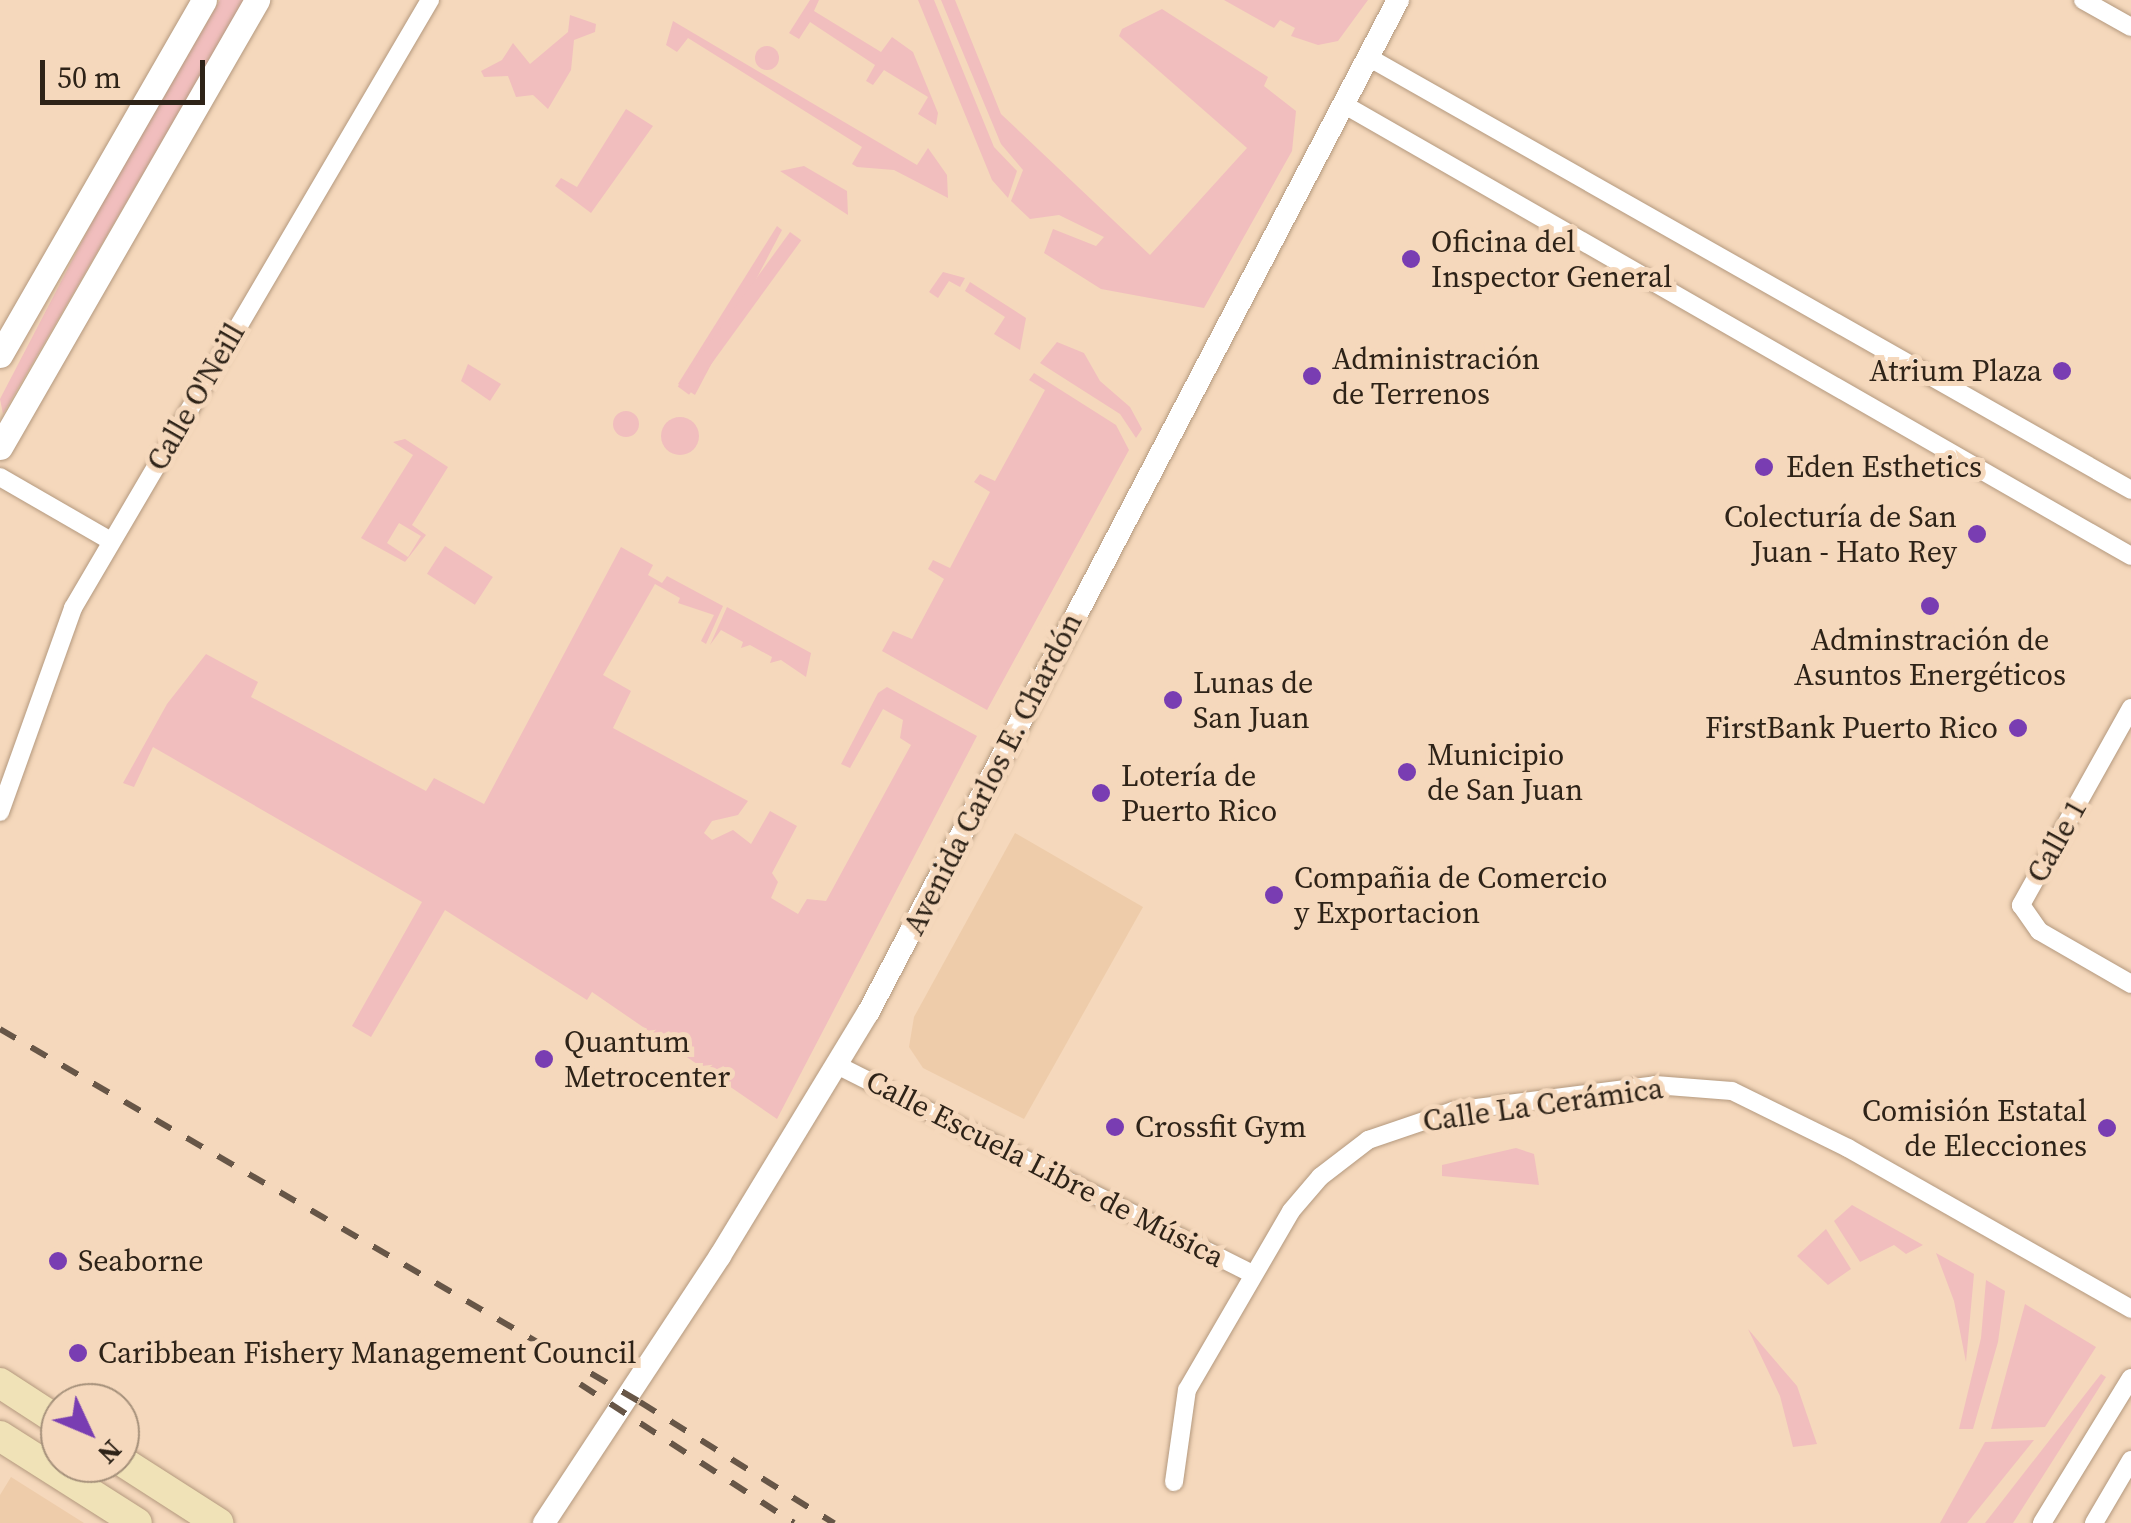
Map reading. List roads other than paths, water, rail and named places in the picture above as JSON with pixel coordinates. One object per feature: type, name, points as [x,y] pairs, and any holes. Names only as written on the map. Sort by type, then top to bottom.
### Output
[{"type":"main road","points":[[0,355],[204,0]]},
{"type":"main road","points":[[0,448],[257,0]]},
{"type":"main road","points":[[0,1383],[40,1409]]},
{"type":"main road","points":[[2,1441],[138,1523]]},
{"type":"main road","points":[[140,1473],[218,1523]]},
{"type":"street","name":"Calle O'Neill","points":[[0,812],[73,608],[430,0]]},
{"type":"street","name":"Avenida Carlos E. Chardón","points":[[544,1523],[837,1064],[1398,0]]},
{"type":"street","points":[[2083,0],[2131,27]]},
{"type":"street","points":[[1368,58],[2131,490]]},
{"type":"street","points":[[1343,104],[2131,556]]},
{"type":"street","points":[[0,478],[111,542]]},
{"type":"street","name":"Calle 1","points":[[2131,708],[2021,905],[2039,931],[2131,984]]},
{"type":"street","name":"Calle Escuela Libre de Música","points":[[837,1064],[1252,1274]]},
{"type":"street","name":"Calle La Cerámica","points":[[1174,1482],[1188,1390],[1252,1274],[1320,1177],[1389,1130],[1453,1111],[1682,1085],[1750,1098],[2131,1309]]},
{"type":"street","points":[[2042,1523],[2131,1378]]},
{"type":"street","points":[[2094,1523],[2131,1460]]},
{"type":"railway","points":[[0,1029],[640,1402],[834,1523]]},
{"type":"railway","points":[[580,1384],[794,1523]]},
{"type":"place","name":"Oficina del Inspector General","points":[[1411,259]]},
{"type":"place","name":"Atrium Plaza","points":[[2062,371]]},
{"type":"place","name":"Administración de Terrenos","points":[[1312,376]]},
{"type":"place","name":"Eden Esthetics","points":[[1764,467]]},
{"type":"place","name":"Colecturía de San Juan - Hato Rey","points":[[1977,534]]},
{"type":"place","name":"Adminstración de Asuntos Energéticos","points":[[1930,606]]},
{"type":"place","name":"Lunas de San Juan","points":[[1173,700]]},
{"type":"place","name":"FirstBank Puerto Rico","points":[[2018,728]]},
{"type":"place","name":"Municipio de San Juan","points":[[1407,772]]},
{"type":"place","name":"Lotería de Puerto Rico","points":[[1101,793]]},
{"type":"place","name":"Compañia de Comercio y Exportacion","points":[[1274,895]]},
{"type":"place","name":"Quantum Metrocenter","points":[[544,1059]]},
{"type":"place","name":"Crossfit Gym","points":[[1115,1127]]},
{"type":"place","name":"Comisión Estatal de Elecciones","points":[[2107,1128]]},
{"type":"place","name":"Seaborne","points":[[58,1261]]},
{"type":"place","name":"Caribbean Fishery Management Council","points":[[78,1353]]}]
